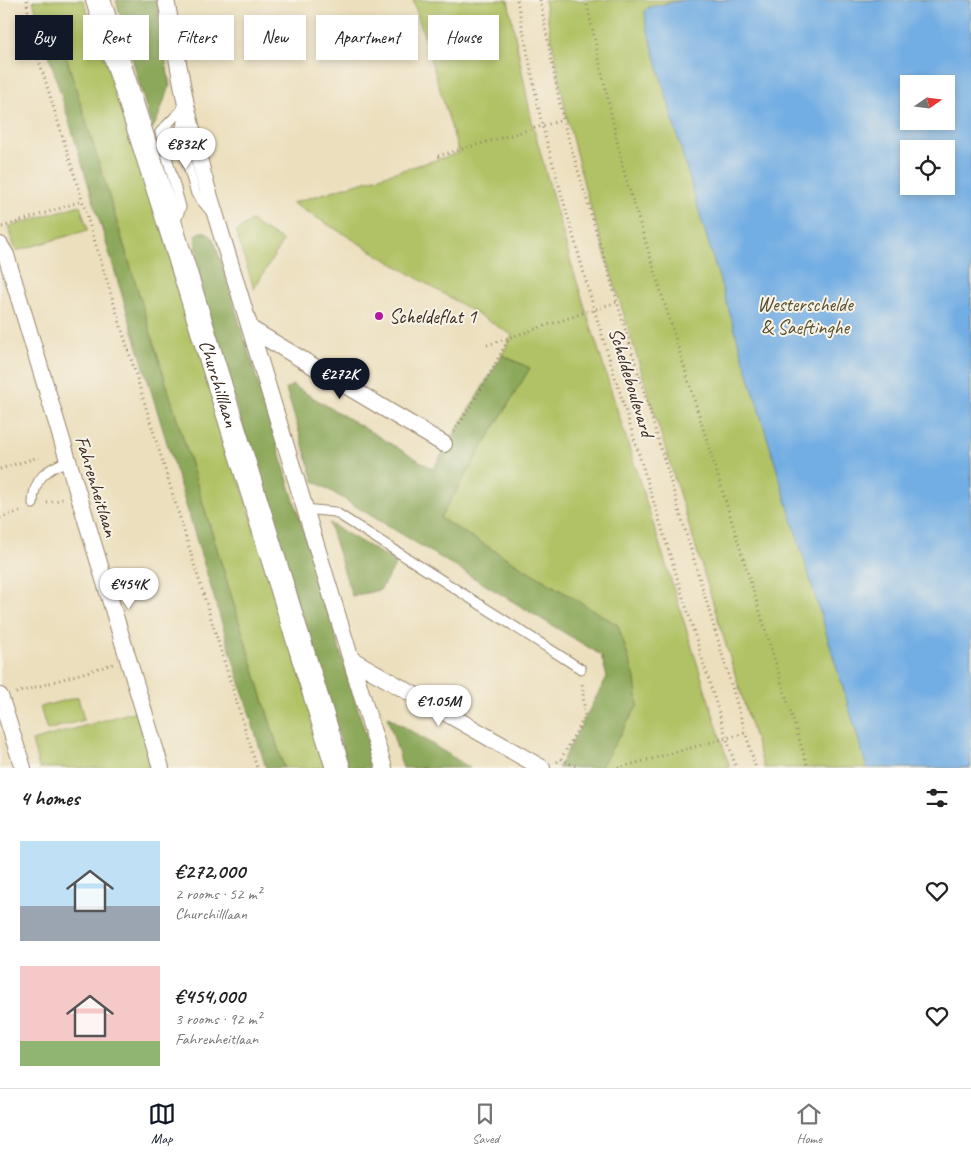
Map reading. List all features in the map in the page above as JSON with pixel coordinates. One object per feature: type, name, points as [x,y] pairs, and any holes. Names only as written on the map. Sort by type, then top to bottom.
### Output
[{"type":"main road","name":"Churchilllaan","points":[[98,0],[172,231],[338,768]]},
{"type":"street","points":[[166,0],[186,105],[216,218],[251,329],[303,508],[384,768]]},
{"type":"street","name":"Fahrenheitlaan","points":[[0,245],[6,255],[161,768]]},
{"type":"street","points":[[251,329],[444,444]]},
{"type":"street","points":[[351,659],[542,768]]},
{"type":"street","points":[[1,699],[23,768]]},
{"type":"lane","points":[[172,231],[181,207],[160,132],[186,105]]},
{"type":"lane","points":[[33,504],[33,491],[40,478],[66,455]]},
{"type":"lane","points":[[303,508],[335,512],[580,669]]},
{"type":"path","points":[[27,0],[30,30],[257,768]]},
{"type":"path","name":"Scheldeboulevard","points":[[517,0],[542,125],[594,309],[736,768]]},
{"type":"path","name":"Scheldeboulevard","points":[[540,0],[564,120],[756,768]]},
{"type":"path","points":[[586,0],[624,172],[808,768]]},
{"type":"path","points":[[438,156],[564,120]]},
{"type":"path","points":[[0,230],[4,225],[82,201]]},
{"type":"path","points":[[487,345],[617,302]]},
{"type":"path","points":[[460,424],[509,338]]},
{"type":"path","points":[[0,469],[66,455]]},
{"type":"path","points":[[1,699],[128,660]]},
{"type":"path","points":[[579,768],[561,759],[586,716],[580,669]]},
{"type":"path","points":[[618,768],[745,733]]},
{"type":"green space","points":[[33,0],[83,0],[89,15],[83,15],[83,60],[105,60],[133,136],[329,768],[284,768],[67,60],[73,60],[73,15],[37,15]]},
{"type":"green space","points":[[116,0],[156,0],[159,19],[159,60],[166,60],[170,87],[152,129],[133,60],[149,60],[149,15],[120,15]]},
{"type":"green space","points":[[413,0],[508,0],[532,122],[571,263],[730,768],[600,768],[638,705],[618,625],[440,518],[530,368],[502,355],[512,335],[292,203],[459,153],[431,60],[499,60],[499,15],[428,15],[428,50]]},
{"type":"green space","name":"Westerschelde & Saeftinghe","points":[[544,0],[971,0],[971,768],[764,768],[586,192],[567,118]]},
{"type":"green space","points":[[50,60],[67,60],[284,768],[266,768]]},
{"type":"green space","points":[[80,205],[88,230],[16,251],[8,227]]},
{"type":"green space","points":[[251,221],[283,241],[254,289],[236,232]]},
{"type":"green space","points":[[200,232],[206,232],[212,237],[216,246],[376,768],[349,768],[204,303],[195,236]]},
{"type":"green space","points":[[502,355],[530,368],[440,518],[618,625],[635,678],[638,705],[600,768],[558,768],[607,677],[601,655],[314,481],[286,389],[292,385],[433,469]]},
{"type":"green space","points":[[329,523],[397,563],[380,590],[352,596]]},
{"type":"green space","points":[[78,697],[84,720],[47,730],[40,707]]},
{"type":"green space","points":[[136,711],[153,768],[39,768],[32,741]]},
{"type":"green space","points":[[387,716],[459,761],[470,768],[403,768]]},
{"type":"water","name":"Westerschelde & Saeftinghe","points":[[684,0],[971,0],[971,768],[867,768],[694,195],[646,24],[645,11],[649,7]]},
{"type":"place","name":"Scheldeflat 1","points":[[379,316]]}]
